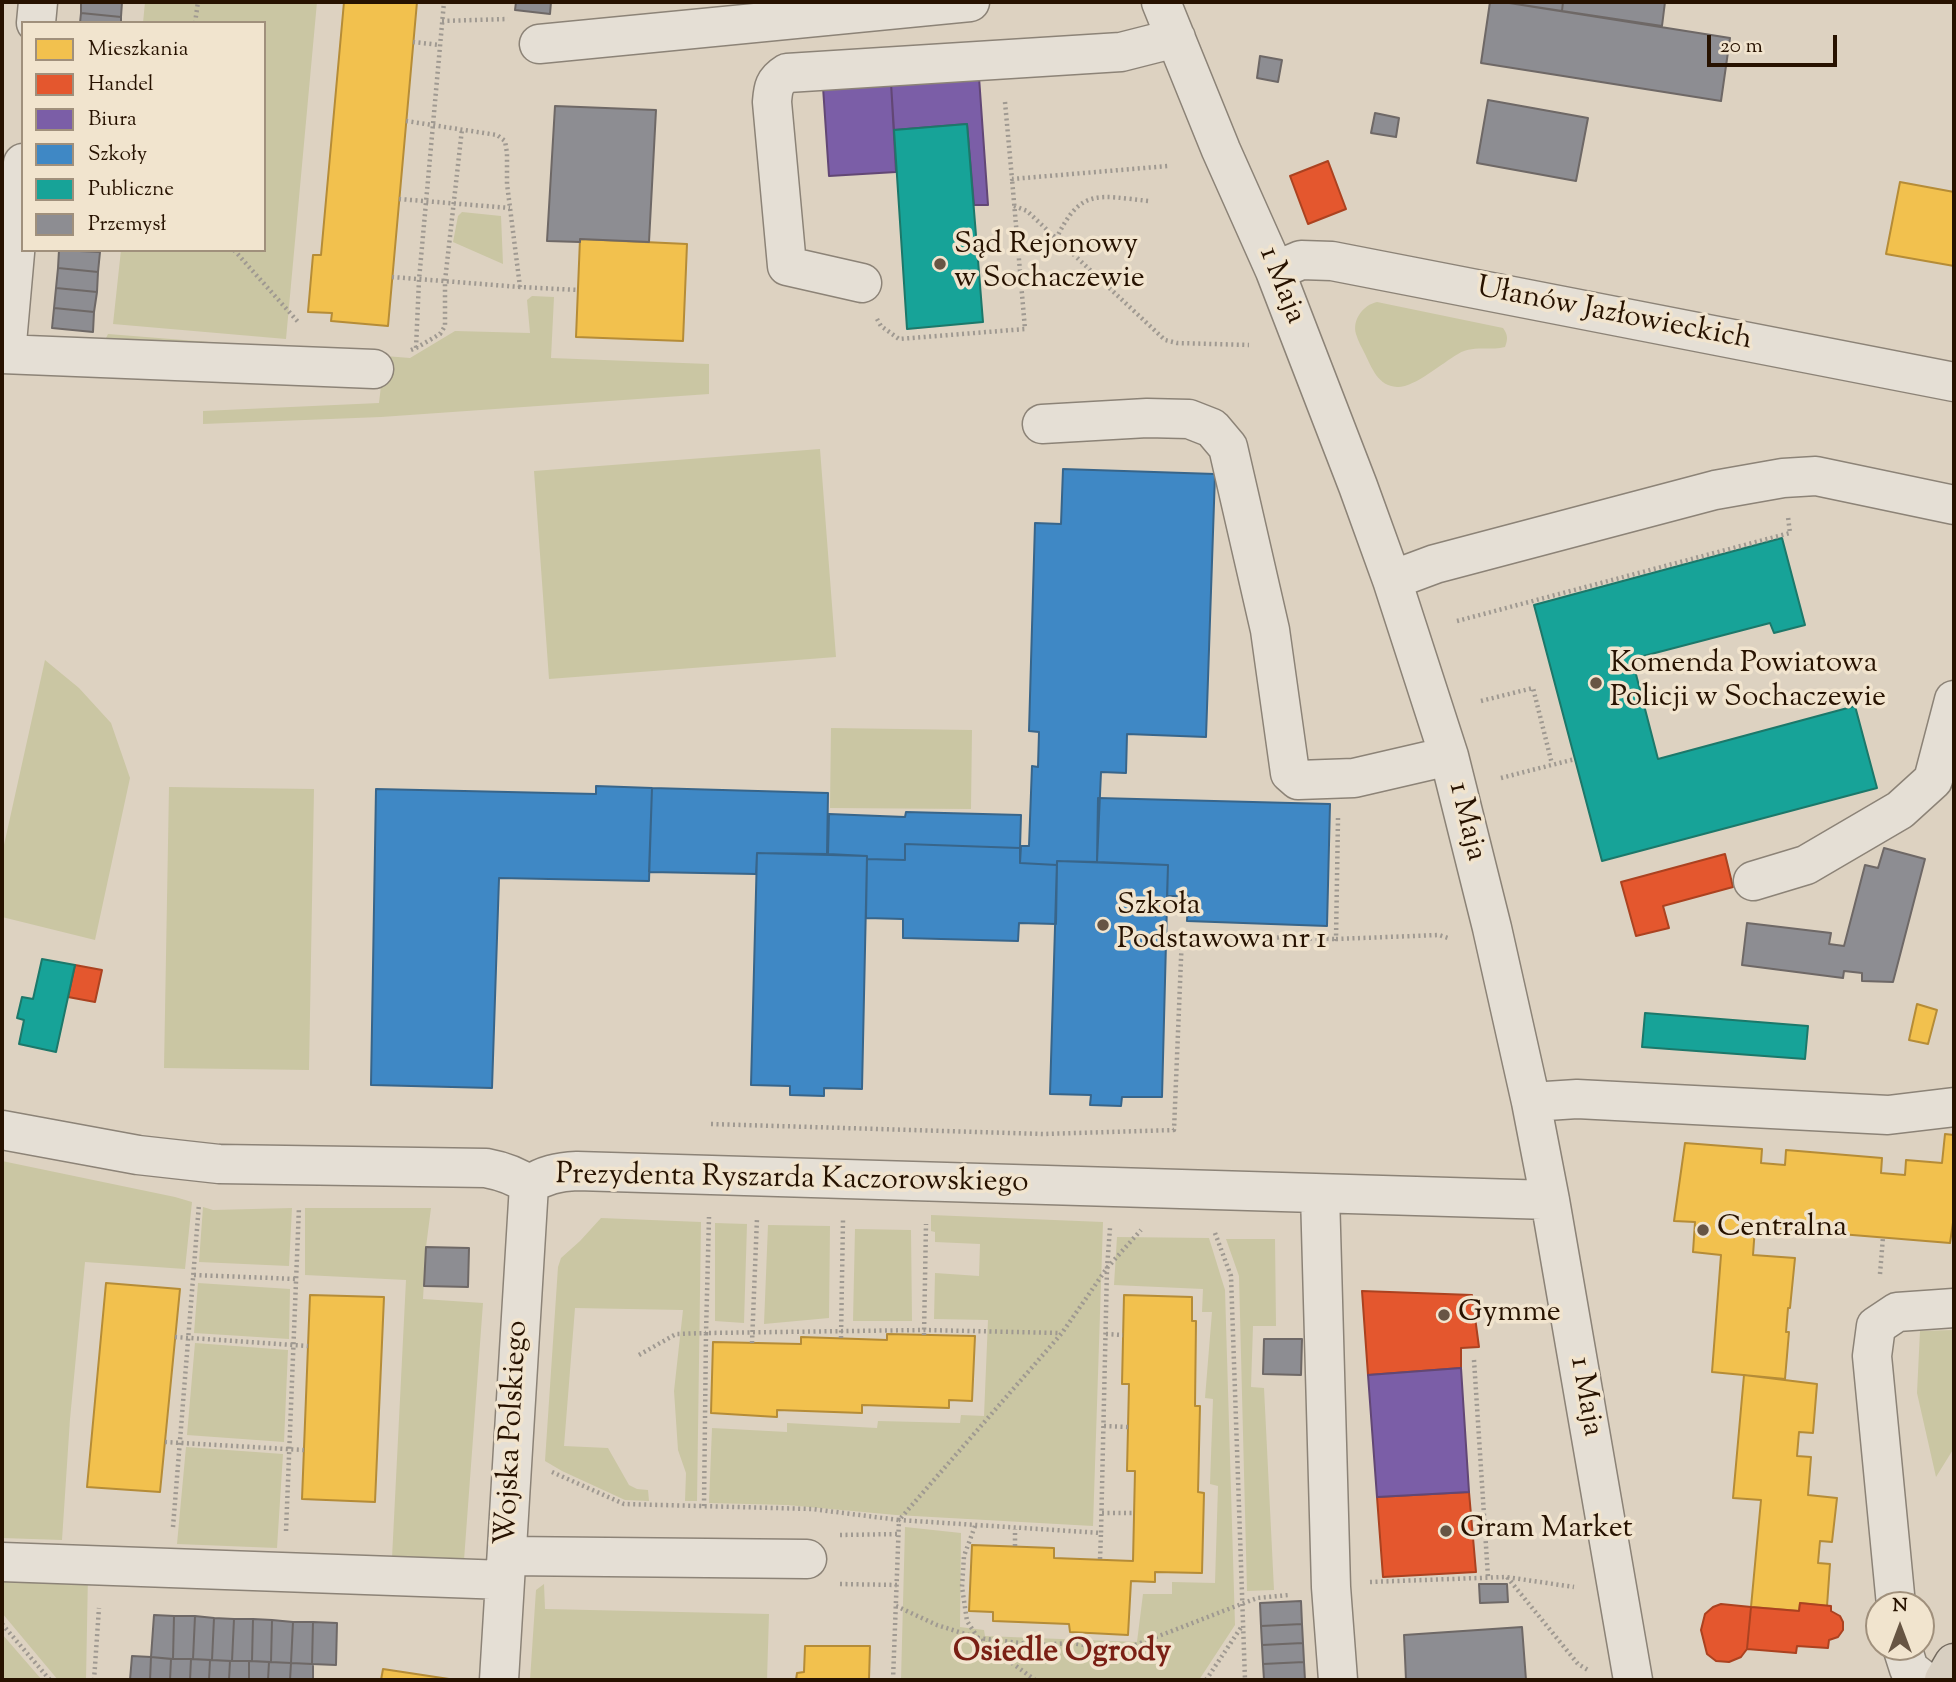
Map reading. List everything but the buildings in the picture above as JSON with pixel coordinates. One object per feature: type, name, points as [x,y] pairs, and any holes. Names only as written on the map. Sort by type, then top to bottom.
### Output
[{"type":"main road","points":[[1944,1680],[1954,1663]]},
{"type":"street","points":[[36,21],[38,2]]},
{"type":"street","points":[[539,44],[970,2]]},
{"type":"street","name":"1 Maja","points":[[1161,2],[1220,150],[1275,271],[1392,580],[1448,757],[1492,928],[1550,1200],[1615,1678]]},
{"type":"street","points":[[862,283],[787,266],[772,102],[778,79],[787,74],[1121,52],[1175,38]]},
{"type":"street","points":[[21,183],[4,354],[320,367],[390,361]]},
{"type":"street","name":"Ułanów Jazłowieckich","points":[[1275,271],[1301,261],[1332,261],[1954,382]]},
{"type":"street","points":[[1042,424],[1147,418],[1189,419],[1212,428],[1228,447],[1270,630],[1290,773],[1298,780],[1354,778],[1448,757]]},
{"type":"street","points":[[1392,580],[1435,564],[1715,490],[1783,478],[1816,476],[1954,505]]},
{"type":"street","points":[[1753,881],[1806,864],[1908,803],[1933,780],[1954,700]]},
{"type":"street","points":[[1531,1102],[1577,1100],[1888,1115],[1954,1107]]},
{"type":"street","name":"Prezydenta Ryszarda Kaczorowskiego","points":[[2,1130],[138,1155],[219,1164],[486,1168],[504,1171],[528,1185],[556,1172],[577,1171],[1550,1200]]},
{"type":"street","name":"Wojska Polskiego","points":[[499,1680],[528,1185]]},
{"type":"street","points":[[1320,1194],[1331,1587],[1338,1680]]},
{"type":"street","points":[[1895,1591],[1872,1356],[1875,1326],[1897,1312],[1954,1308]]},
{"type":"street","points":[[2,1562],[102,1566],[506,1568],[807,1559]]},
{"type":"street","points":[[1906,1661],[1909,1669],[1923,1680]]},
{"type":"path","points":[[195,21],[198,2]]},
{"type":"path","points":[[416,348],[419,280],[444,2]]},
{"type":"path","points":[[413,41],[440,45]]},
{"type":"path","points":[[862,283],[881,327],[899,339],[1025,329],[1001,60]]},
{"type":"path","points":[[406,121],[433,123],[497,135],[505,141],[520,287]]},
{"type":"path","points":[[390,361],[440,334],[445,327],[445,281],[462,129]]},
{"type":"path","points":[[1012,178],[1168,166]]},
{"type":"path","points":[[1056,239],[1065,221],[1085,200],[1115,197],[1149,201]]},
{"type":"path","points":[[399,199],[510,208]]},
{"type":"path","points":[[1014,206],[1027,211],[1165,340],[1177,343],[1249,345]]},
{"type":"path","points":[[236,252],[322,350],[320,367]]},
{"type":"path","points":[[392,277],[578,290]]},
{"type":"path","points":[[1457,621],[1790,533],[1783,478]]},
{"type":"path","points":[[1481,701],[1533,688],[1552,764]]},
{"type":"path","points":[[1502,778],[1575,759]]},
{"type":"path","points":[[1336,939],[1339,779]]},
{"type":"path","points":[[711,1124],[1044,1133],[1174,1130],[1182,935],[1336,939],[1439,935],[1448,939]]},
{"type":"path","points":[[172,1538],[199,1200]]},
{"type":"path","points":[[286,1543],[300,1205]]},
{"type":"path","points":[[841,1338],[843,1208]]},
{"type":"path","points":[[704,1506],[709,1216]]},
{"type":"path","points":[[752,1343],[757,1217]]},
{"type":"path","points":[[1100,1559],[1107,1268],[1111,1217]]},
{"type":"path","points":[[924,1333],[926,1224]]},
{"type":"path","points":[[893,1680],[900,1520],[1062,1333],[1107,1268],[1142,1228]]},
{"type":"path","points":[[1215,1232],[1231,1276],[1245,1680]]},
{"type":"path","points":[[194,1275],[296,1279]]},
{"type":"path","points":[[639,1355],[676,1334],[841,1331],[1062,1333]]},
{"type":"path","points":[[1106,1334],[1123,1335]]},
{"type":"path","points":[[175,1337],[308,1346]]},
{"type":"path","points":[[1474,1360],[1488,1577]]},
{"type":"path","points":[[1104,1426],[1128,1427]]},
{"type":"path","points":[[165,1442],[304,1450]]},
{"type":"path","points":[[549,1471],[624,1504],[812,1509],[900,1520],[1101,1533]]},
{"type":"path","points":[[1102,1513],[1134,1513]]},
{"type":"path","points":[[975,1526],[964,1556],[962,1587],[967,1621],[978,1638],[1035,1680]]},
{"type":"path","points":[[1015,1529],[1015,1546]]},
{"type":"path","points":[[94,1680],[102,1566]]},
{"type":"path","points":[[1506,1577],[1578,1664],[1615,1678]]},
{"type":"path","points":[[896,1606],[937,1625],[978,1638],[1036,1645],[1072,1643],[1120,1651],[1257,1598],[1298,1595],[1364,1582],[1506,1577],[1582,1588]]},
{"type":"path","points":[[2,1624],[50,1680]]},
{"type":"path","points":[[1206,1680],[1243,1625]]},
{"type":"shaded area","points":[[145,2],[317,2],[286,339],[113,324],[121,252],[266,252],[266,21],[143,21]]},
{"type":"shaded area","points":[[462,212],[501,216],[503,264],[453,242],[458,216]]},
{"type":"shaded area","points":[[532,296],[554,297],[551,358],[709,364],[709,394],[381,417],[203,424],[203,411],[379,403],[382,377],[103,344],[108,334],[410,358],[455,331],[530,333],[527,300]]},
{"type":"shaded area","points":[[1377,302],[1503,328],[1507,335],[1505,347],[1464,351],[1411,384],[1390,386],[1376,375],[1355,329],[1360,314],[1367,306]]},
{"type":"shaded area","points":[[820,449],[836,657],[549,679],[534,471]]},
{"type":"shaded area","points":[[45,660],[79,688],[111,723],[130,778],[95,940],[2,917],[2,854]]},
{"type":"shaded area","points":[[831,728],[972,730],[971,809],[830,808]]},
{"type":"shaded area","points":[[169,787],[314,789],[309,1070],[164,1068]]},
{"type":"shaded area","points":[[2,1161],[192,1202],[185,1269],[85,1262],[62,1540],[2,1538]]},
{"type":"shaded area","points":[[203,1207],[213,1210],[292,1208],[289,1266],[199,1262]]},
{"type":"shaded area","points":[[305,1208],[431,1208],[423,1299],[483,1303],[464,1560],[392,1558],[406,1280],[305,1275]]},
{"type":"shaded area","points":[[931,1215],[1103,1222],[1093,1526],[896,1515],[787,1505],[709,1503],[712,1428],[787,1432],[787,1423],[877,1428],[878,1421],[960,1423],[961,1415],[984,1416],[988,1320],[934,1319],[935,1273],[979,1276],[980,1244],[935,1242],[935,1232],[931,1231]]},
{"type":"shaded area","points":[[601,1218],[701,1222],[697,1501],[685,1501],[686,1473],[678,1450],[674,1391],[683,1310],[575,1308],[564,1446],[608,1448],[629,1485],[648,1490],[649,1501],[625,1500],[545,1461],[558,1267],[561,1258]]},
{"type":"shaded area","points":[[715,1223],[747,1224],[744,1323],[715,1321]]},
{"type":"shaded area","points":[[768,1225],[830,1226],[829,1318],[764,1324]]},
{"type":"shaded area","points":[[855,1229],[911,1230],[912,1321],[853,1321]]},
{"type":"shaded area","points":[[1117,1237],[1209,1238],[1225,1290],[1235,1625],[1199,1680],[901,1680],[905,1527],[961,1533],[960,1627],[984,1630],[985,1636],[1137,1642],[1143,1594],[1172,1594],[1172,1582],[1215,1583],[1218,1486],[1210,1484],[1213,1399],[1205,1398],[1212,1312],[1202,1312],[1203,1289],[1114,1285]]},
{"type":"shaded area","points":[[1226,1239],[1275,1239],[1276,1326],[1253,1326],[1251,1387],[1264,1388],[1274,1590],[1247,1591],[1239,1276]]},
{"type":"shaded area","points":[[198,1283],[290,1289],[289,1339],[194,1333]]},
{"type":"shaded area","points":[[1954,1330],[1954,1448],[1936,1477],[1917,1393],[1920,1331]]},
{"type":"shaded area","points":[[195,1343],[288,1350],[284,1442],[187,1435]]},
{"type":"shaded area","points":[[186,1447],[283,1454],[277,1548],[177,1544]]},
{"type":"shaded area","points":[[2,1569],[88,1574],[86,1680],[58,1680],[2,1613]]},
{"type":"shaded area","points":[[544,1584],[545,1609],[769,1614],[767,1680],[530,1680],[536,1590]]},
{"type":"shaded area","points":[[2,1634],[42,1680],[2,1680]]},
{"type":"place","name":"Sąd Rejonowy w Sochaczewie","points":[[940,264]]},
{"type":"place","name":"Komenda Powiatowa Policji w Sochaczewie","points":[[1596,683]]},
{"type":"place","name":"Szkoła Podstawowa nr 1","points":[[1103,925]]},
{"type":"place","name":"Centralna","points":[[1703,1230]]},
{"type":"place","name":"Gymme","points":[[1444,1315]]},
{"type":"place","name":"Gram Market","points":[[1446,1531]]},
{"type":"district","name":"Osiedle Ogrody","points":[[1062,1655]]}]
